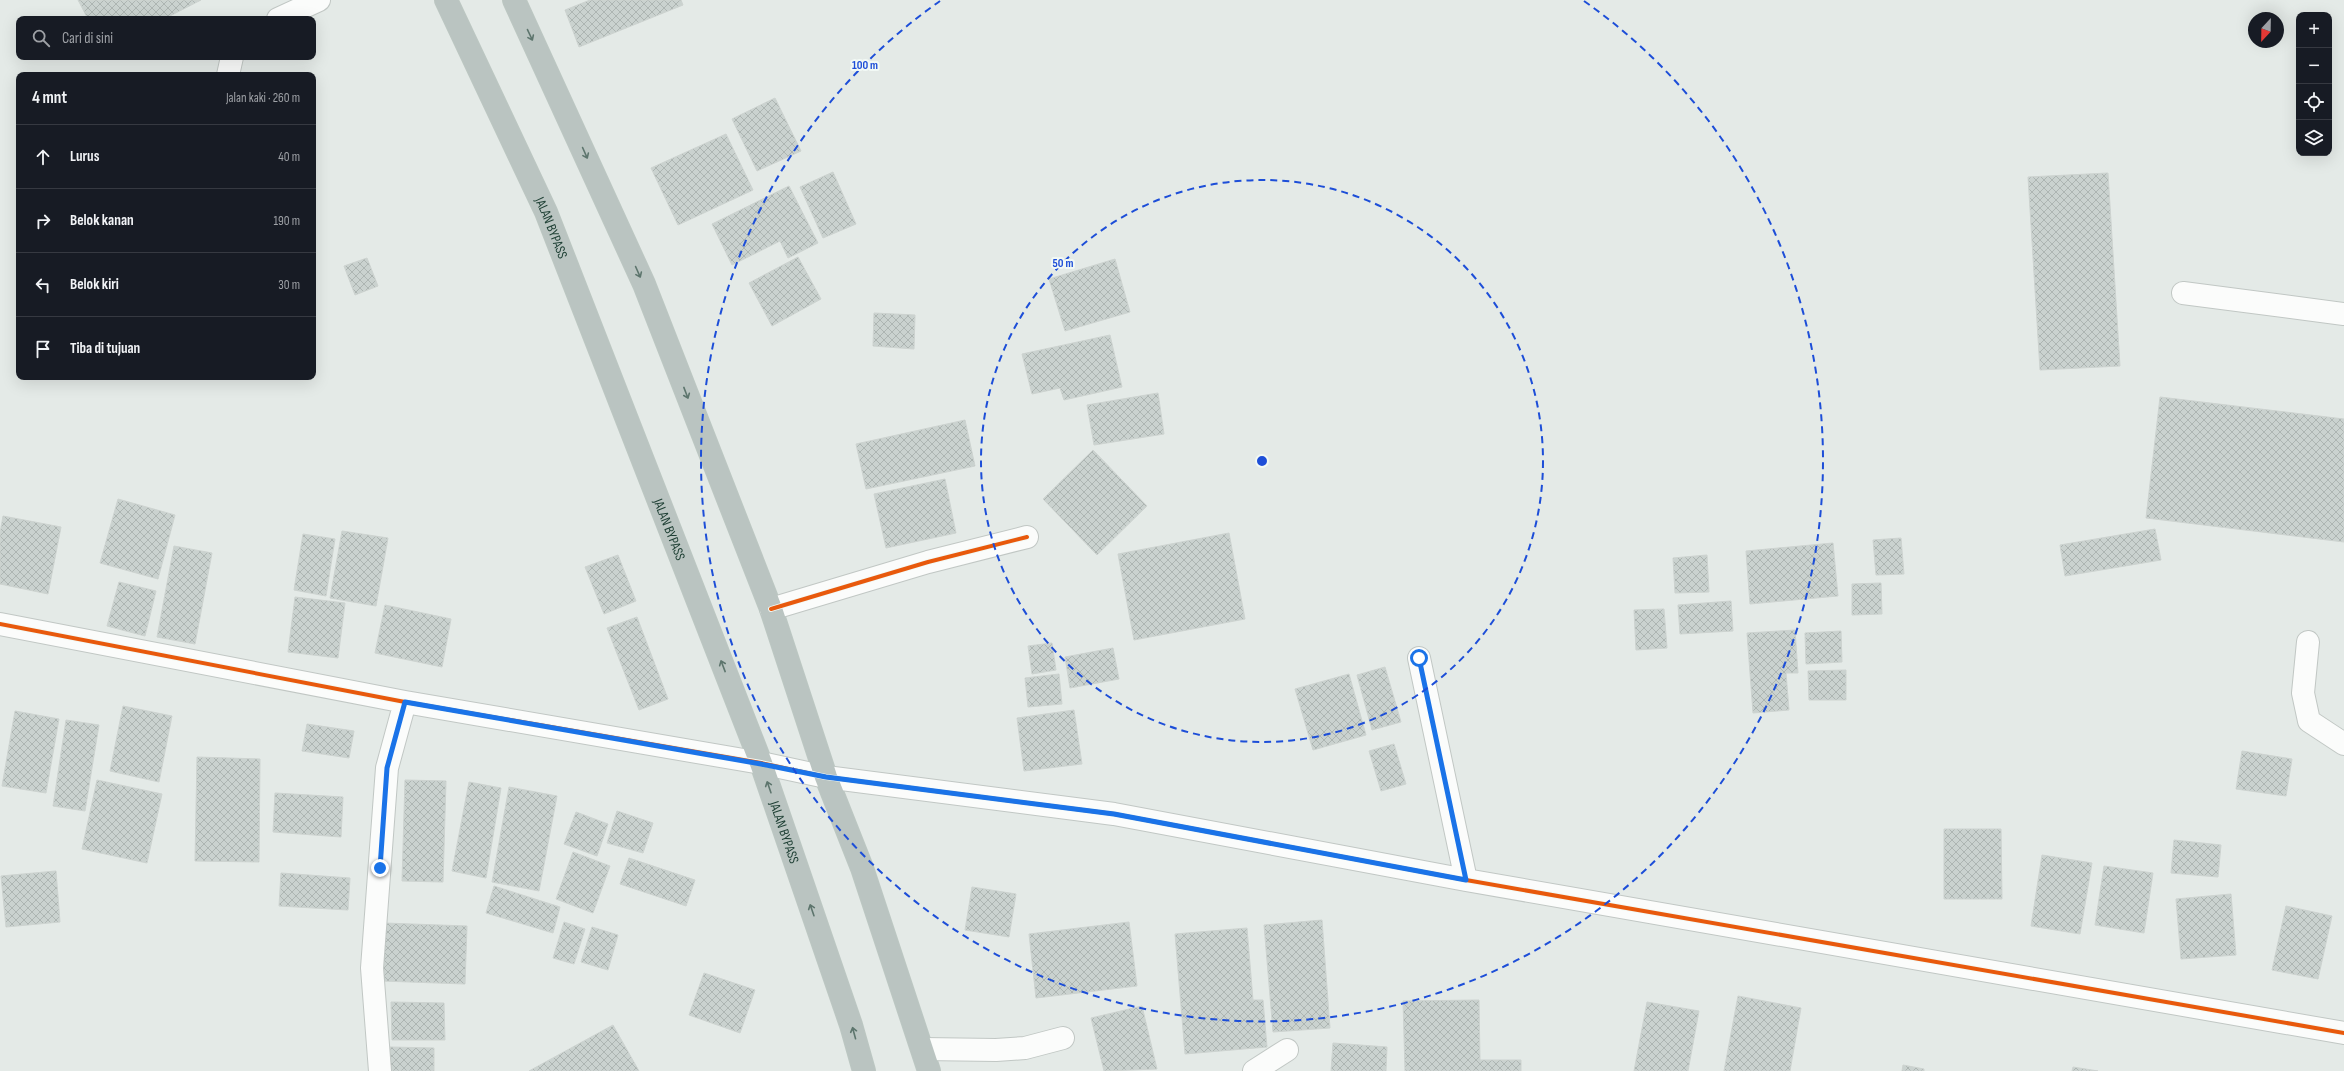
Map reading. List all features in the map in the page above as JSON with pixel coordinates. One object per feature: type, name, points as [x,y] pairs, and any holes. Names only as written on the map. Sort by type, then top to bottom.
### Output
[{"type":"highway","name":"JALAN BYPASS","points":[[446,0],[546,212],[761,764],[849,1018],[864,1071]]},
{"type":"highway","points":[[514,0],[644,284],[771,609],[826,777],[862,868],[929,1071]]},
{"type":"street","points":[[284,16],[319,0]]},
{"type":"street","points":[[229,72],[231,60]]},
{"type":"street","points":[[2183,293],[2344,314]]},
{"type":"street","points":[[771,609],[928,562],[1027,537]]},
{"type":"street","points":[[0,624],[405,702],[761,764],[826,777],[1114,814],[1466,880],[2344,1033]]},
{"type":"street","points":[[2308,642],[2303,693],[2309,721],[2344,744]]},
{"type":"street","points":[[1419,658],[1466,880]]},
{"type":"street","points":[[380,1071],[372,968],[387,768],[405,702]]},
{"type":"street","points":[[923,1049],[996,1050],[1025,1048],[1063,1038]]},
{"type":"street","points":[[1254,1071],[1288,1050]]},
{"type":"building","points":[[78,0],[201,0],[170,16],[86,16]]},
{"type":"building","points":[[590,0],[681,0],[683,5],[579,47],[565,10]]},
{"type":"building","points":[[775,98],[801,151],[757,171],[732,119]]},
{"type":"building","points":[[726,134],[753,190],[678,225],[651,168]]},
{"type":"building","points":[[833,172],[856,224],[823,238],[800,187]]},
{"type":"building","points":[[2108,173],[2120,366],[2040,370],[2028,177]]},
{"type":"building","points":[[789,186],[818,243],[788,258],[780,241],[732,265],[712,224]]},
{"type":"building","points":[[798,257],[821,299],[772,326],[749,283]]},
{"type":"building","points":[[367,258],[378,286],[355,295],[344,266]]},
{"type":"building","points":[[1115,259],[1130,312],[1065,331],[1049,279]]},
{"type":"building","points":[[874,313],[915,315],[914,349],[873,346]]},
{"type":"building","points":[[1110,335],[1122,387],[1064,400],[1060,388],[1032,394],[1022,354]]},
{"type":"building","points":[[1158,393],[1164,434],[1094,445],[1087,405]]},
{"type":"building","points":[[2160,397],[2344,419],[2344,542],[2146,518]]},
{"type":"building","points":[[965,420],[975,466],[866,489],[856,444]]},
{"type":"building","points":[[1093,450],[1147,506],[1097,555],[1043,499]]},
{"type":"building","points":[[945,479],[956,533],[886,548],[874,494]]},
{"type":"building","points":[[118,499],[175,515],[158,579],[100,563]]},
{"type":"building","points":[[3,516],[61,527],[48,594],[0,584],[0,533]]},
{"type":"building","points":[[2155,529],[2161,560],[2065,576],[2060,545]]},
{"type":"building","points":[[342,531],[388,538],[376,606],[330,598]]},
{"type":"building","points":[[1229,533],[1245,619],[1134,640],[1118,554]]},
{"type":"building","points":[[303,534],[335,539],[326,596],[294,590]]},
{"type":"building","points":[[1901,538],[1904,574],[1876,575],[1873,540]]},
{"type":"building","points":[[1833,543],[1838,596],[1750,604],[1746,551]]},
{"type":"building","points":[[174,546],[212,553],[195,644],[157,637]]},
{"type":"building","points":[[618,555],[636,601],[604,614],[585,567]]},
{"type":"building","points":[[1707,555],[1709,592],[1675,593],[1673,558]]},
{"type":"building","points":[[119,582],[156,591],[145,636],[107,626]]},
{"type":"building","points":[[1881,583],[1882,614],[1852,615],[1852,584]]},
{"type":"building","points":[[295,597],[345,603],[338,658],[288,652]]},
{"type":"building","points":[[1731,601],[1733,631],[1680,634],[1678,605]]},
{"type":"building","points":[[385,605],[451,619],[442,667],[375,653]]},
{"type":"building","points":[[1664,609],[1667,648],[1636,650],[1634,610]]},
{"type":"building","points":[[637,617],[668,699],[639,710],[607,628]]},
{"type":"building","points":[[1795,630],[1798,673],[1786,673],[1789,710],[1753,713],[1747,633]]},
{"type":"building","points":[[1841,631],[1842,662],[1806,664],[1805,633]]},
{"type":"building","points":[[1052,643],[1056,670],[1032,674],[1028,646]]},
{"type":"building","points":[[1113,648],[1119,679],[1070,688],[1065,657]]},
{"type":"building","points":[[1385,667],[1401,722],[1372,730],[1357,675]]},
{"type":"building","points":[[1846,670],[1846,700],[1809,700],[1808,671]]},
{"type":"building","points":[[1059,674],[1062,704],[1028,707],[1025,678]]},
{"type":"building","points":[[1349,674],[1366,735],[1313,750],[1295,689]]},
{"type":"building","points":[[123,706],[172,716],[159,782],[110,771]]},
{"type":"building","points":[[1074,710],[1082,764],[1024,771],[1017,718]]},
{"type":"building","points":[[15,711],[59,719],[46,793],[2,786]]},
{"type":"building","points":[[66,720],[99,725],[85,811],[53,806]]},
{"type":"building","points":[[307,724],[354,731],[349,758],[302,751]]},
{"type":"building","points":[[1394,744],[1406,784],[1381,791],[1369,751]]},
{"type":"building","points":[[2242,751],[2292,759],[2286,796],[2236,789]]},
{"type":"building","points":[[197,757],[260,759],[259,862],[195,861]]},
{"type":"building","points":[[97,780],[162,794],[147,863],[82,849]]},
{"type":"building","points":[[405,780],[446,781],[443,882],[402,881]]},
{"type":"building","points":[[469,782],[501,788],[486,878],[452,871]]},
{"type":"building","points":[[509,787],[557,796],[539,891],[492,882]]},
{"type":"building","points":[[275,793],[343,797],[341,837],[273,832]]},
{"type":"building","points":[[617,811],[653,823],[643,853],[607,843]]},
{"type":"building","points":[[576,812],[608,824],[597,856],[564,844]]},
{"type":"building","points":[[1944,829],[2001,829],[2002,899],[1944,899]]},
{"type":"building","points":[[2174,840],[2221,845],[2218,877],[2171,873]]},
{"type":"building","points":[[573,852],[610,866],[593,913],[556,899]]},
{"type":"building","points":[[2042,855],[2092,863],[2080,934],[2031,926]]},
{"type":"building","points":[[629,858],[695,880],[686,906],[620,884]]},
{"type":"building","points":[[2104,866],[2153,873],[2144,933],[2095,925]]},
{"type":"building","points":[[56,871],[60,922],[6,927],[1,876]]},
{"type":"building","points":[[281,873],[350,878],[348,910],[279,906]]},
{"type":"building","points":[[494,886],[560,907],[553,933],[486,913]]},
{"type":"building","points":[[972,887],[1016,894],[1009,937],[965,930]]},
{"type":"building","points":[[2231,894],[2236,955],[2181,959],[2176,899]]},
{"type":"building","points":[[2286,906],[2332,916],[2318,979],[2272,970]]},
{"type":"building","points":[[1322,920],[1330,1028],[1273,1032],[1264,925]]},
{"type":"building","points":[[564,922],[585,929],[574,964],[553,958]]},
{"type":"building","points":[[1129,922],[1137,986],[1036,998],[1029,934]]},
{"type":"building","points":[[384,923],[467,926],[465,984],[382,981]]},
{"type":"building","points":[[592,927],[618,935],[608,970],[581,962]]},
{"type":"building","points":[[1247,928],[1253,1000],[1263,1000],[1267,1047],[1185,1054],[1175,934]]},
{"type":"building","points":[[704,973],[755,990],[740,1033],[689,1015]]},
{"type":"building","points":[[1738,996],[1801,1008],[1790,1071],[1724,1071]]},
{"type":"building","points":[[1479,1000],[1480,1060],[1521,1060],[1521,1071],[1405,1071],[1403,1001]]},
{"type":"building","points":[[391,1002],[444,1003],[445,1040],[392,1040]]},
{"type":"building","points":[[1647,1002],[1699,1011],[1688,1071],[1634,1071]]},
{"type":"building","points":[[1142,1006],[1157,1069],[1104,1071],[1091,1018]]},
{"type":"building","points":[[613,1025],[639,1071],[529,1071]]},
{"type":"building","points":[[1333,1043],[1387,1047],[1386,1071],[1331,1071]]},
{"type":"building","points":[[390,1047],[434,1048],[434,1071],[390,1071]]},
{"type":"building","points":[[1903,1065],[1924,1069],[1924,1071],[1902,1071]]},
{"type":"building","points":[[2073,1067],[2098,1071],[2072,1071]]},
{"type":"cycle path","points":[[771,609],[928,562],[1027,537]]},
{"type":"cycle path","points":[[0,624],[405,702],[761,763],[826,777],[1114,814],[1466,880],[2344,1033]]},
{"type":"route","points":[[380,868],[387,768],[405,702],[761,764],[826,777],[1114,814],[1466,880],[1419,658]]}]
